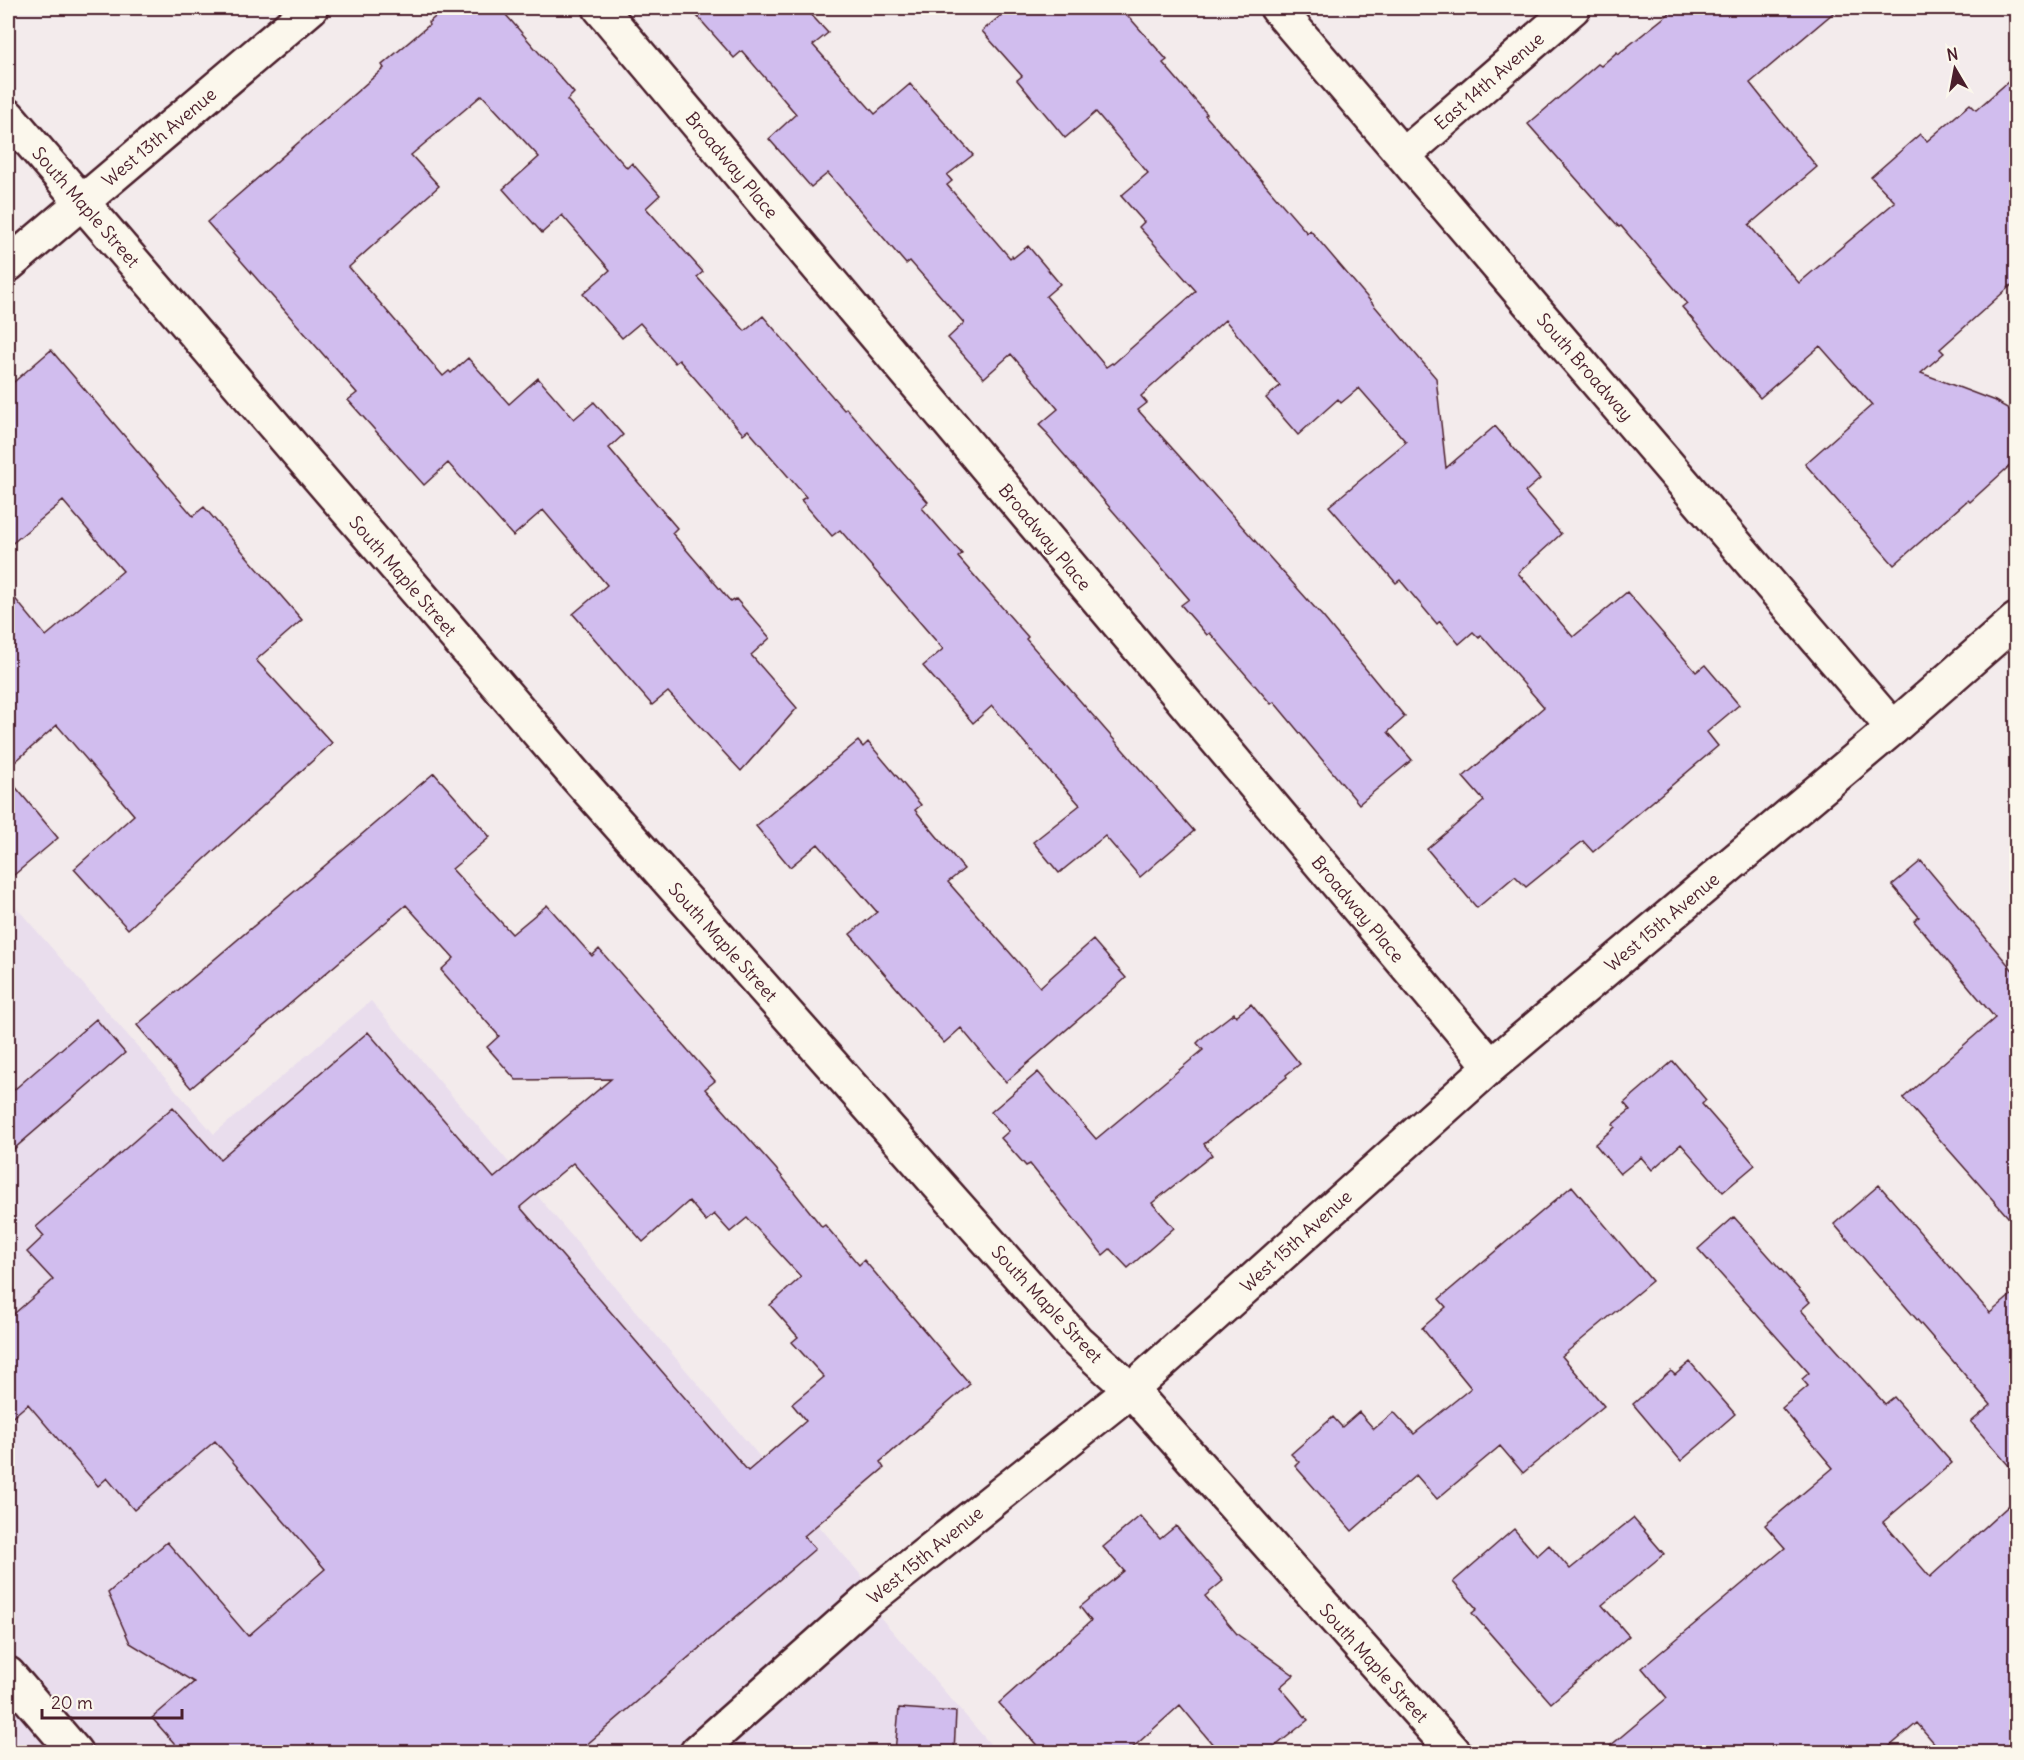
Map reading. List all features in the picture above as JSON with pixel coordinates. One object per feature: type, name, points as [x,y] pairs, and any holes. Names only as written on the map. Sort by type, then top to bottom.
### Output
[{"type":"street","name":"West 13th Avenue","points":[[8,265],[311,8]]},
{"type":"street","name":"Broadway Place","points":[[600,8],[1491,1066]]},
{"type":"street","name":"South Broadway","points":[[1277,8],[1893,728]]},
{"type":"street","name":"East 14th Avenue","points":[[1404,155],[1574,8]]},
{"type":"street","name":"South Maple Street","points":[[8,116],[590,792],[1077,1341],[1131,1390],[1454,1752]]},
{"type":"street","name":"West 15th Avenue","points":[[697,1752],[867,1601],[1131,1390],[1491,1066],[1893,728],[2016,620]]},
{"type":"street","points":[[8,1674],[75,1752]]},
{"type":"shaded area","points":[[8,898],[214,1134],[371,1001],[877,1594],[867,1602],[997,1752],[8,1752]]},
{"type":"building","points":[[446,8],[500,8],[574,93],[567,100],[627,168],[632,163],[660,195],[646,208],[703,272],[697,277],[745,331],[763,316],[844,410],[846,408],[928,502],[922,508],[962,554],[958,557],[1028,637],[1026,639],[1194,831],[1140,877],[1105,836],[1059,873],[1033,842],[1080,805],[992,706],[973,723],[923,666],[943,649],[840,530],[832,536],[801,500],[806,497],[748,430],[743,434],[679,360],[675,363],[640,323],[622,338],[583,294],[610,270],[562,215],[542,233],[503,189],[539,157],[482,95],[411,155],[439,186],[349,267],[443,376],[449,371],[451,373],[468,358],[509,404],[538,378],[574,419],[594,402],[623,435],[609,448],[677,528],[672,533],[731,602],[736,599],[770,638],[751,655],[797,708],[741,771],[668,692],[652,705],[573,614],[607,585],[543,510],[513,536],[448,463],[424,485],[348,400],[357,393],[207,222],[384,68],[382,65]]},
{"type":"building","points":[[690,8],[805,8],[828,33],[813,45],[875,114],[910,84],[973,155],[947,175],[952,181],[947,185],[1010,258],[1028,246],[1060,284],[1046,296],[1106,367],[1113,364],[1196,291],[1139,227],[1144,222],[1121,196],[1148,173],[1096,112],[1065,138],[1017,80],[1022,76],[982,31],[1010,8],[1121,8],[1167,60],[1163,63],[1207,114],[1205,115],[1307,233],[1310,230],[1436,378],[1446,468],[1495,426],[1540,479],[1525,492],[1561,534],[1518,573],[1573,637],[1627,592],[1696,672],[1705,665],[1739,705],[1707,732],[1718,746],[1593,852],[1583,841],[1526,887],[1515,876],[1477,908],[1427,849],[1484,801],[1463,777],[1544,707],[1481,635],[1479,638],[1473,632],[1459,644],[1440,621],[1437,624],[1400,580],[1396,583],[1329,506],[1406,442],[1359,388],[1341,403],[1338,399],[1298,435],[1266,398],[1280,386],[1225,320],[1141,396],[1147,403],[1138,410],[1324,618],[1405,717],[1388,732],[1412,760],[1359,804],[1274,702],[1271,704],[1210,633],[1207,635],[1181,605],[1189,599],[1039,425],[1058,409],[1011,354],[984,378],[948,338],[964,323],[910,261],[906,264],[828,173],[811,187],[769,139],[796,114],[742,51],[734,58]]},
{"type":"building","points":[[1676,8],[1839,8],[1750,83],[1817,167],[1749,225],[1799,283],[1895,202],[1871,177],[1920,134],[1927,141],[1970,104],[1976,110],[2016,75],[2016,281],[1940,349],[1944,353],[1921,373],[1995,401],[2009,409],[2016,418],[2016,460],[1970,502],[1968,500],[1894,565],[1805,464],[1872,405],[1820,346],[1760,398],[1682,307],[1687,303],[1528,124],[1598,64],[1601,66],[1617,52],[1618,54]]},
{"type":"building","points":[[51,350],[193,516],[204,507],[302,620],[256,660],[332,743],[128,929],[74,869],[134,815],[57,725],[8,768],[8,590],[46,636],[123,571],[63,501],[8,547],[8,387]]},
{"type":"building","points":[[858,741],[863,747],[868,742],[921,805],[915,810],[964,869],[948,882],[1040,987],[1093,940],[1126,978],[1006,1082],[961,1028],[944,1043],[850,934],[877,912],[818,844],[790,867],[756,826]]},
{"type":"building","points":[[434,773],[490,837],[452,869],[512,934],[547,905],[592,956],[599,949],[715,1081],[705,1089],[776,1169],[822,1227],[825,1225],[859,1265],[864,1260],[970,1384],[880,1462],[884,1468],[804,1536],[815,1549],[578,1752],[182,1752],[152,1718],[194,1682],[130,1643],[108,1593],[167,1542],[248,1636],[325,1569],[215,1441],[134,1510],[107,1478],[98,1486],[28,1404],[8,1421],[8,1319],[53,1280],[27,1252],[44,1236],[36,1227],[173,1107],[220,1159],[368,1032],[494,1178],[611,1079],[516,1080],[487,1047],[499,1036],[441,970],[454,958],[406,905],[191,1088],[137,1025]],"holes":[[[573,1163],[643,1242],[689,1201],[706,1221],[714,1214],[730,1232],[747,1218],[801,1277],[770,1305],[798,1337],[792,1342],[824,1377],[792,1404],[806,1421],[748,1471],[520,1207]]]},
{"type":"building","points":[[8,778],[58,838],[8,880]]},
{"type":"building","points":[[1921,861],[2016,974],[2016,1226],[1903,1098],[1995,1018],[1914,921],[1919,917],[1892,885]]},
{"type":"building","points":[[1251,1004],[1300,1064],[1204,1144],[1212,1155],[1152,1203],[1174,1228],[1128,1268],[1110,1249],[1103,1255],[1030,1164],[1026,1166],[1001,1138],[1009,1131],[991,1112],[1038,1072],[1096,1139],[1203,1050],[1197,1043],[1204,1036],[1234,1013],[1236,1016]]},
{"type":"building","points":[[96,1019],[125,1053],[8,1154],[8,1095]]},
{"type":"building","points":[[1673,1061],[1706,1100],[1702,1104],[1755,1165],[1723,1192],[1681,1144],[1652,1170],[1641,1157],[1620,1174],[1595,1144],[1615,1127],[1613,1124],[1630,1110],[1624,1103]]},
{"type":"building","points":[[1879,1185],[1990,1313],[2016,1291],[2016,1474],[1971,1422],[1991,1405],[1834,1224]]},
{"type":"building","points":[[1572,1186],[1652,1281],[1562,1356],[1604,1406],[1523,1473],[1500,1446],[1437,1499],[1416,1475],[1352,1531],[1295,1466],[1299,1462],[1291,1454],[1333,1417],[1342,1427],[1359,1412],[1374,1429],[1394,1412],[1414,1434],[1471,1388],[1422,1328],[1446,1307],[1439,1299]]},
{"type":"building","points":[[1734,1217],[1810,1302],[1801,1310],[1885,1404],[1894,1397],[1952,1463],[1883,1522],[1930,1577],[2016,1499],[2016,1752],[1942,1752],[1917,1723],[1883,1752],[1603,1752],[1667,1698],[1642,1668],[1785,1548],[1765,1525],[1833,1468],[1782,1408],[1808,1386],[1802,1379],[1809,1373],[1698,1249]]},
{"type":"building","points":[[1690,1362],[1735,1414],[1681,1461],[1633,1404],[1671,1371],[1675,1375]]},
{"type":"building","points":[[1140,1516],[1160,1539],[1176,1526],[1223,1581],[1205,1596],[1237,1634],[1294,1675],[1280,1687],[1308,1720],[1268,1752],[1219,1752],[1180,1705],[1128,1752],[1043,1752],[999,1703],[1091,1621],[1080,1607],[1124,1571],[1103,1547]]},
{"type":"building","points":[[1633,1518],[1664,1554],[1602,1605],[1629,1636],[1551,1703],[1472,1613],[1477,1609],[1453,1582],[1514,1529],[1537,1556],[1549,1545],[1570,1569]]},
{"type":"building","points":[[899,1708],[956,1712],[954,1752],[895,1752]]}]
